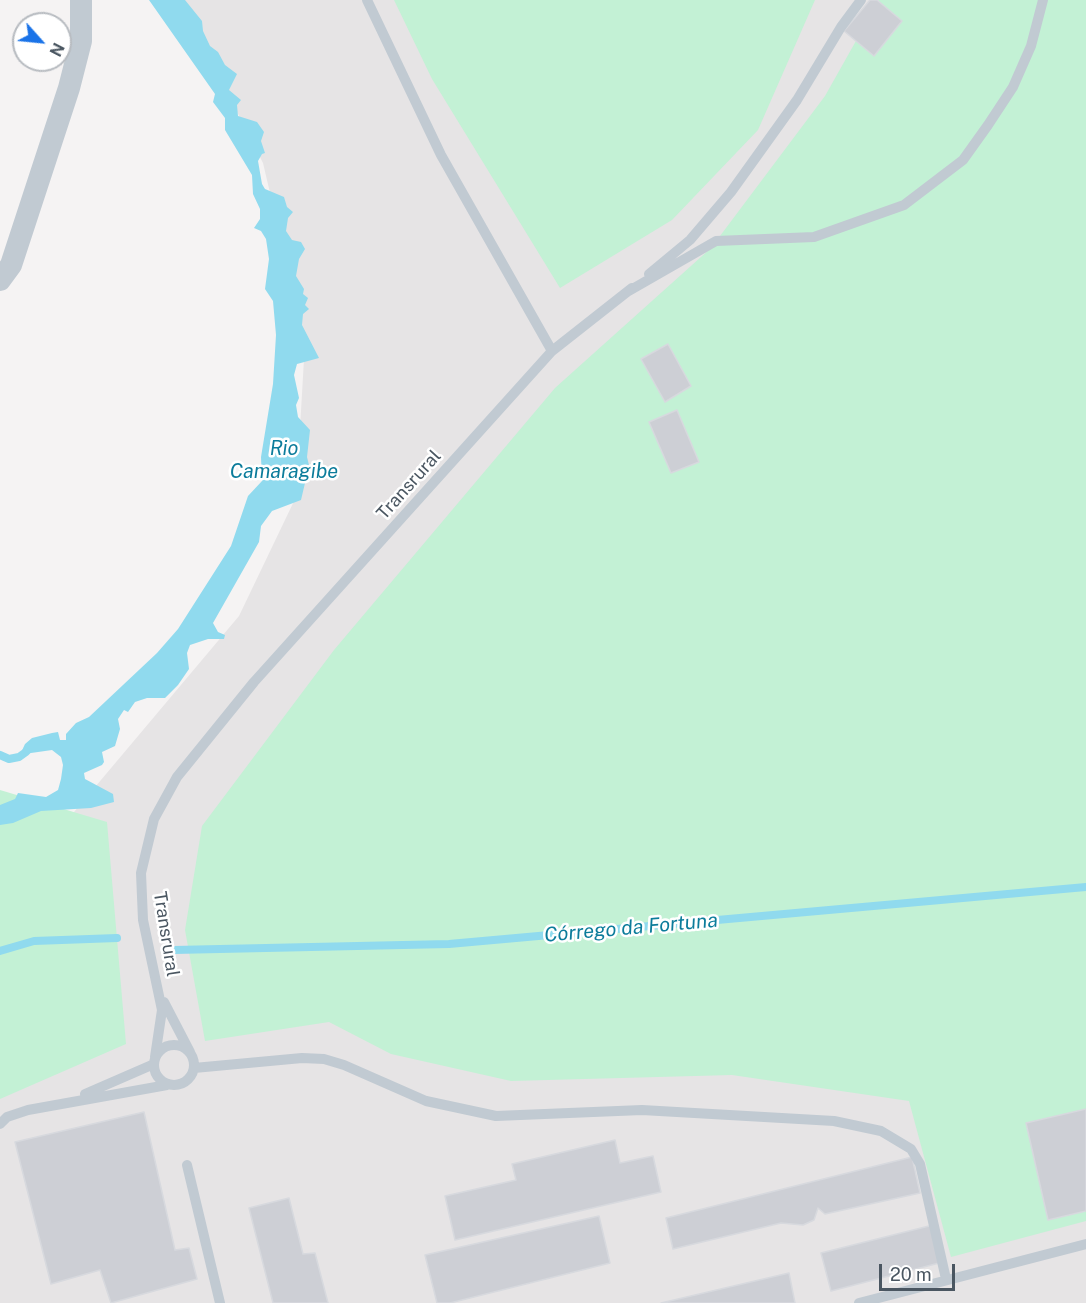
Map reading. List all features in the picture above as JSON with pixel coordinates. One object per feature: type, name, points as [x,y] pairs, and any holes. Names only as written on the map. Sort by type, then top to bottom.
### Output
[{"type":"street","points":[[0,280],[11,265],[69,88],[81,41],[81,0]]},
{"type":"lane","points":[[367,0],[441,155],[552,351]]},
{"type":"lane","points":[[627,292],[690,240],[731,192],[797,100],[861,0]]},
{"type":"lane","points":[[627,292],[716,241],[814,237],[904,205],[963,160],[988,125],[1013,87],[1031,46],[1043,0]]},
{"type":"lane","name":"Transrural","points":[[154,1060],[162,1010],[143,920],[141,873],[154,819],[177,777],[254,682],[552,351],[627,292]]},
{"type":"lane","name":"Transrural","points":[[157,988],[193,1063]]},
{"type":"lane","points":[[0,1124],[7,1117],[56,1104],[185,1083],[193,1063],[189,1052],[177,1045],[165,1047],[154,1060],[56,1104]]},
{"type":"lane","points":[[193,1063],[324,1059],[344,1065],[426,1101],[462,1111],[496,1116],[642,1110],[834,1121],[880,1131],[911,1149],[920,1164],[946,1279]]},
{"type":"lane","points":[[154,1060],[157,1077],[167,1085]]},
{"type":"lane","points":[[187,1166],[220,1303]]},
{"type":"lane","points":[[859,1303],[1086,1244]]},
{"type":"shaded area","points":[[180,0],[1086,0],[1086,1303],[0,1303],[0,900],[239,616],[296,497],[305,342],[263,163]]},
{"type":"green space","points":[[394,0],[815,0],[758,130],[672,220],[560,288],[432,79]]},
{"type":"green space","points":[[879,0],[1086,0],[1086,1221],[951,1257],[909,1101],[732,1075],[511,1081],[391,1054],[329,1022],[205,1041],[185,930],[202,826],[334,650],[555,388],[711,248],[825,96]]},
{"type":"green space","points":[[0,790],[107,822],[126,1044],[0,1099]]},
{"type":"water","name":"Rio Camaragibe","points":[[149,0],[185,0],[202,21],[203,31],[210,46],[218,52],[225,65],[237,74],[229,90],[241,100],[237,105],[238,116],[257,122],[264,132],[261,141],[265,153],[258,161],[262,184],[265,189],[284,197],[287,207],[293,212],[288,218],[286,231],[292,240],[301,242],[305,249],[299,259],[296,276],[304,289],[303,294],[308,298],[305,305],[309,309],[303,314],[302,325],[319,358],[297,364],[294,375],[299,398],[296,405],[298,417],[310,430],[307,457],[310,469],[303,473],[305,483],[301,500],[272,511],[261,526],[259,542],[213,623],[218,632],[225,635],[224,639],[208,639],[190,645],[187,653],[189,669],[178,685],[165,698],[147,698],[135,702],[128,712],[124,710],[118,719],[120,729],[115,746],[102,752],[104,762],[102,765],[84,773],[85,779],[113,794],[114,802],[91,808],[41,811],[13,823],[0,825],[0,805],[15,799],[18,793],[46,797],[58,790],[63,765],[61,757],[52,750],[19,757],[25,744],[32,738],[58,732],[60,740],[66,740],[66,734],[76,723],[89,717],[157,653],[178,629],[231,546],[248,496],[262,481],[261,457],[273,384],[276,335],[273,301],[265,289],[269,259],[266,239],[261,231],[254,228],[260,219],[260,209],[253,194],[252,175],[225,130],[225,118],[213,102],[215,94]]},
{"type":"building","points":[[870,0],[877,0],[902,21],[874,56],[844,31]]},
{"type":"building","points":[[668,344],[691,386],[665,402],[641,359]]},
{"type":"building","points":[[677,410],[699,462],[671,473],[649,422]]},
{"type":"building","points":[[1086,1109],[1086,1211],[1048,1220],[1026,1123]]},
{"type":"building","points":[[144,1112],[175,1250],[189,1248],[197,1279],[111,1303],[100,1270],[51,1284],[15,1142]]},
{"type":"building","points":[[615,1140],[620,1163],[653,1156],[661,1192],[455,1240],[445,1196],[516,1180],[512,1164]]},
{"type":"building","points":[[912,1157],[920,1193],[825,1214],[818,1208],[814,1220],[803,1225],[781,1223],[673,1249],[666,1218]]},
{"type":"building","points":[[289,1198],[303,1254],[315,1253],[328,1303],[273,1303],[249,1208]]},
{"type":"building","points":[[599,1216],[610,1263],[450,1303],[437,1303],[425,1255]]},
{"type":"building","points":[[933,1225],[943,1262],[831,1291],[821,1253]]},
{"type":"building","points":[[789,1273],[795,1303],[661,1303]]},
{"type":"waterway","points":[[0,755],[9,759],[19,757],[26,752]]},
{"type":"waterway","name":"Córrego da Fortuna","points":[[174,950],[449,944],[1086,887]]},
{"type":"waterway","name":"Córrego da Fortuna","points":[[0,951],[34,941],[117,938]]}]
